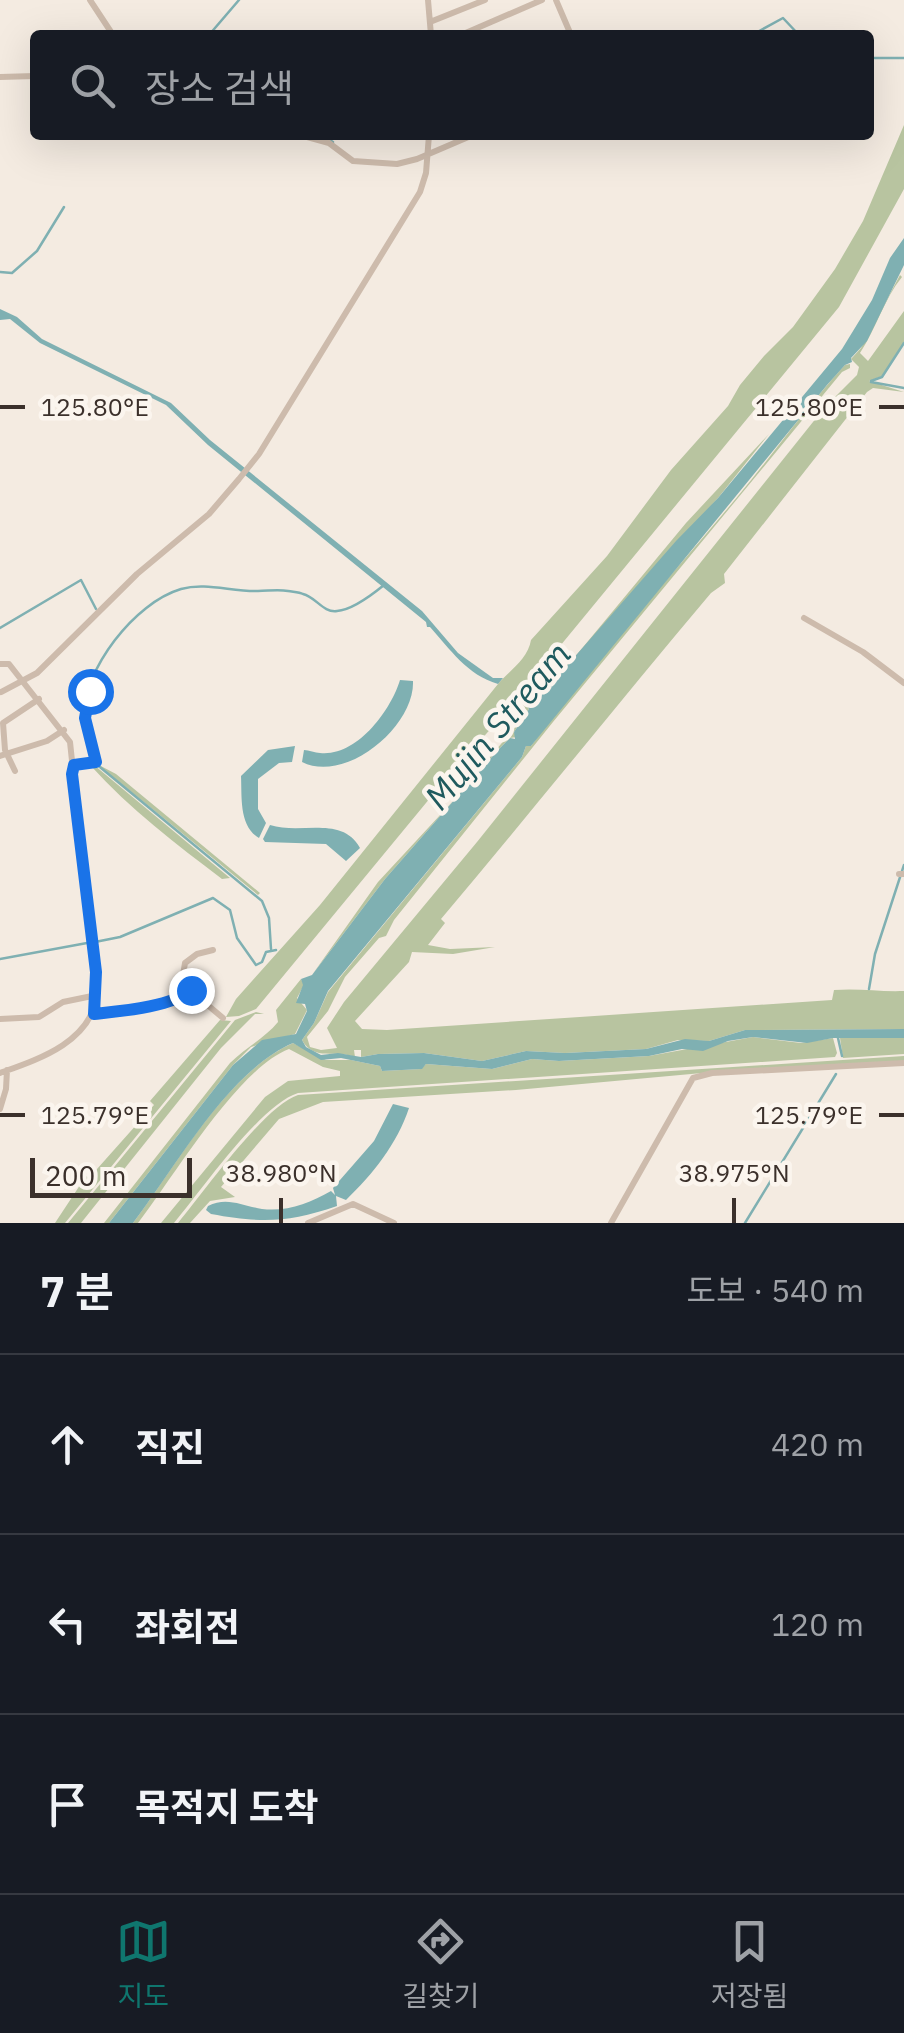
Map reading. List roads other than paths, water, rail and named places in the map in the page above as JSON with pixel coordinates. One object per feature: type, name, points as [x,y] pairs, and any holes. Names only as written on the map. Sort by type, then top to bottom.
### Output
[{"type":"street","points":[[90,0],[110,30]]},
{"type":"street","points":[[428,0],[431,30]]},
{"type":"street","points":[[430,22],[485,0]]},
{"type":"street","points":[[473,30],[542,0]]},
{"type":"street","points":[[556,0],[567,30]]},
{"type":"street","points":[[0,77],[30,76]]},
{"type":"street","points":[[318,140],[360,163],[397,164],[461,140]]},
{"type":"street","points":[[1,692],[36,672],[137,574],[209,514],[247,469],[409,212],[420,192],[429,140]]},
{"type":"street","points":[[804,618],[863,652],[904,683]]},
{"type":"street","points":[[0,664],[8,662],[70,742],[92,943],[94,1014]]},
{"type":"street","points":[[74,765],[94,763],[85,718],[90,691]]},
{"type":"street","points":[[15,771],[4,756],[3,723],[39,698]]},
{"type":"street","points":[[4,756],[47,741],[64,730]]},
{"type":"street","points":[[213,950],[185,962],[184,975],[191,990],[223,1018]]},
{"type":"street","points":[[0,1109],[6,1089],[3,1072],[58,1050],[94,1014],[146,1006],[185,996],[191,990]]},
{"type":"street","points":[[0,1020],[40,1017],[64,1002],[96,995]]},
{"type":"street","points":[[610,1223],[693,1078],[712,1073],[904,1063]]},
{"type":"street","points":[[308,1223],[354,1204],[394,1223]]},
{"type":"water","points":[[904,238],[904,265],[867,341],[851,358],[852,362],[827,385],[531,746],[526,746],[522,757],[328,991],[302,1040],[306,1047],[321,1055],[424,1053],[482,1061],[526,1051],[646,1049],[685,1039],[709,1041],[745,1030],[904,1029],[904,1038],[833,1038],[807,1043],[753,1037],[703,1051],[682,1049],[649,1056],[532,1059],[492,1069],[426,1064],[422,1069],[382,1071],[380,1066],[341,1058],[321,1060],[293,1043],[246,1075],[225,1098],[133,1223],[109,1223],[233,1065],[262,1040],[296,1034],[307,1011],[305,1004],[296,1003],[303,985],[301,979],[312,975],[385,879],[498,750],[510,738],[515,739],[514,732],[529,709],[525,696],[536,701],[718,498],[842,349]]},
{"type":"water","points":[[0,309],[17,317],[42,339],[171,403],[210,440],[422,611],[458,653],[493,678],[503,678],[498,684],[468,668],[426,622],[208,445],[166,405],[40,343],[10,319],[0,320]]},
{"type":"water","points":[[400,680],[413,681],[411,698],[403,716],[375,747],[338,765],[319,767],[302,762],[304,750],[334,752],[359,740],[389,705]]},
{"type":"water","points":[[295,746],[292,762],[279,763],[258,779],[258,809],[266,823],[259,838],[245,819],[241,776],[268,750]]},
{"type":"water","points":[[270,825],[332,829],[352,838],[360,848],[346,861],[326,844],[265,842]]},
{"type":"water","points":[[393,1104],[409,1108],[398,1134],[383,1158],[346,1200],[336,1196],[337,1206],[274,1220],[228,1217],[206,1210],[222,1202],[262,1209],[289,1208],[331,1191],[335,1195],[333,1188],[374,1141]]},
{"type":"waterway","points":[[213,30],[239,0]]},
{"type":"waterway","points":[[761,30],[783,18],[794,30]]},
{"type":"waterway","points":[[874,58],[904,58]]},
{"type":"waterway","points":[[0,272],[12,273],[37,251],[64,207]]},
{"type":"waterway","points":[[871,381],[882,377],[904,343]]},
{"type":"waterway","points":[[871,382],[904,388]]},
{"type":"waterway","points":[[0,628],[81,580],[96,609]]},
{"type":"waterway","points":[[83,717],[92,679],[115,640],[146,608],[181,589],[200,586],[284,590],[308,596],[328,610],[337,611],[356,605],[384,585]]},
{"type":"waterway","points":[[84,725],[91,756]]},
{"type":"waterway","points":[[95,763],[262,901],[269,918],[271,949]]},
{"type":"waterway","points":[[869,989],[875,954],[904,865]]},
{"type":"waterway","points":[[95,942],[120,937],[213,898],[230,910],[237,938],[256,965],[266,952],[276,950]]},
{"type":"waterway","points":[[0,959],[87,943]]},
{"type":"waterway","points":[[838,1038],[842,1056]]},
{"type":"waterway","points":[[745,1223],[836,1074]]},
{"type":"water label","name":"Mujin Stream","points":[[498,726]]}]
